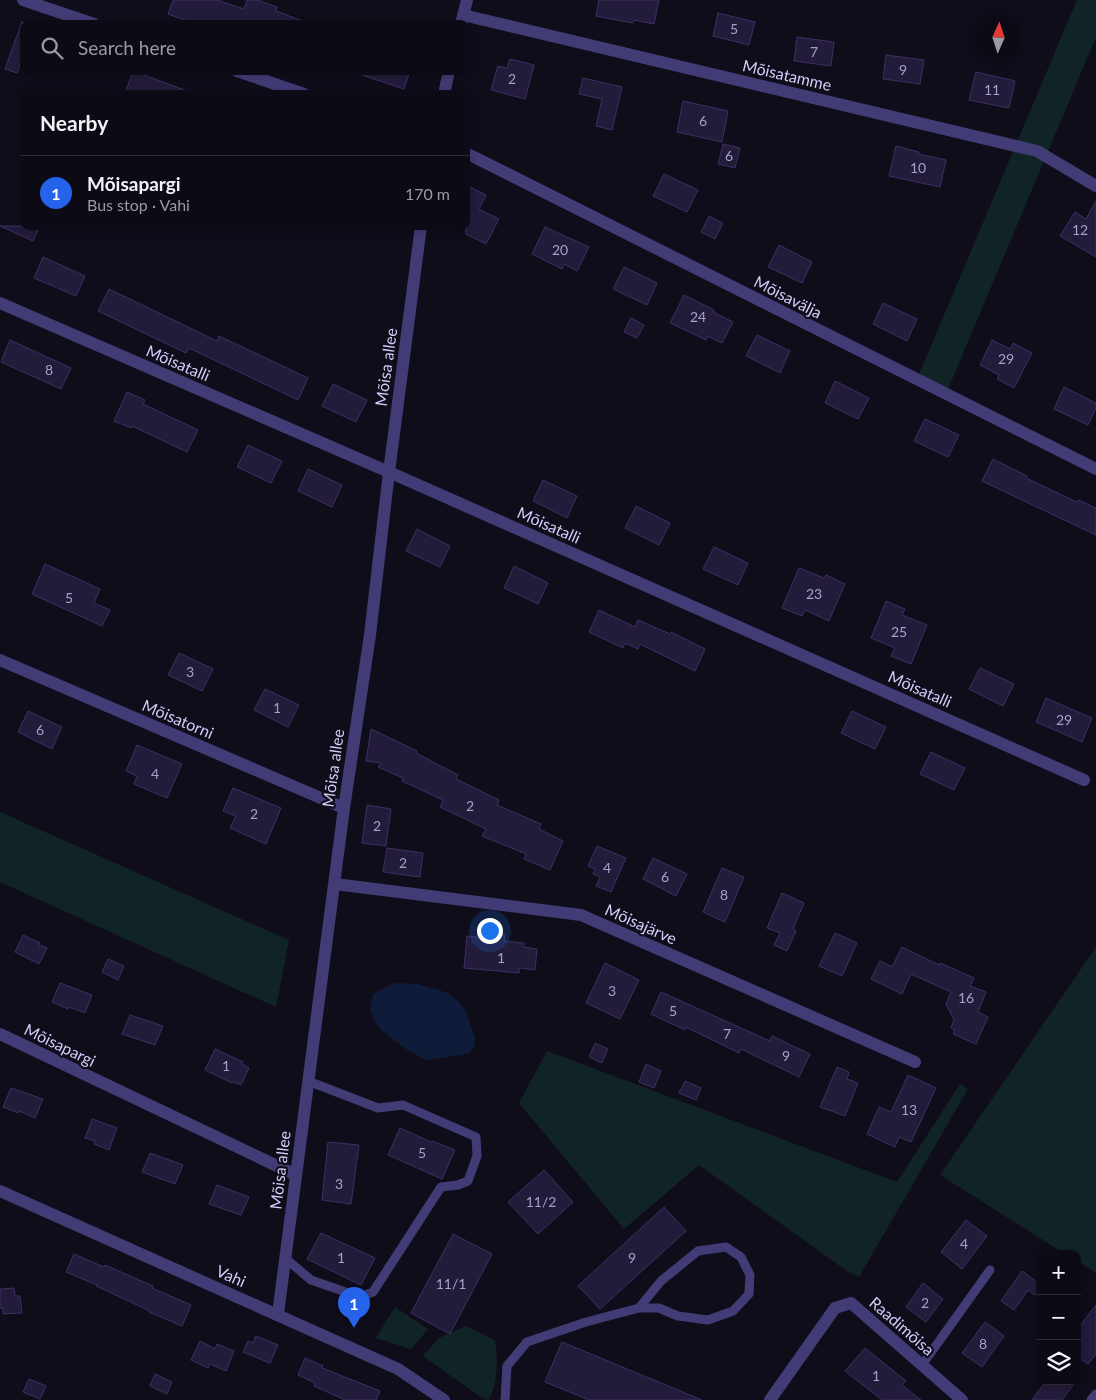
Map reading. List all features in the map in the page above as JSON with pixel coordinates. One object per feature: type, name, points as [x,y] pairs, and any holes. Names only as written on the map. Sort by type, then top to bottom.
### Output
[{"type":"street","points":[[23,0],[82,20]]},
{"type":"street","points":[[462,19],[467,0]]},
{"type":"street","name":"Mõisatamme","points":[[470,21],[1037,151],[1096,186]]},
{"type":"street","points":[[249,75],[292,90]]},
{"type":"street","points":[[445,90],[448,75]]},
{"type":"street","name":"Mõisavälja","points":[[470,155],[1096,469]]},
{"type":"street","name":"Mõisa allee","points":[[278,1314],[344,808],[370,635],[420,230]]},
{"type":"street","name":"Mõisatalli","points":[[0,303],[389,472],[1084,780]]},
{"type":"street","name":"Mõisatorni","points":[[0,660],[344,808]]},
{"type":"street","name":"Mõisajärve","points":[[335,884],[581,915],[915,1062]]},
{"type":"street","name":"Mõisapargi","points":[[0,1034],[296,1175]]},
{"type":"street","name":"Vahi","points":[[0,1192],[398,1369],[444,1400]]},
{"type":"street","name":"Raadimõisa","points":[[770,1400],[835,1308],[851,1303],[962,1400]]},
{"type":"lane","points":[[286,1259],[311,1280],[360,1297],[372,1292],[441,1187],[458,1185],[468,1181],[477,1156],[476,1137],[403,1105],[378,1108],[308,1081]]},
{"type":"lane","points":[[505,1400],[507,1366],[528,1342],[586,1322],[639,1308],[659,1308],[678,1316],[708,1320],[733,1311],[749,1294],[750,1275],[742,1256],[726,1247],[698,1251],[661,1281],[639,1308]]},
{"type":"lane","points":[[922,1365],[990,1270]]},
{"type":"lane","points":[[1091,1400],[1096,1394]]},
{"type":"green space","points":[[1077,0],[1096,0],[1096,37],[946,394],[917,379]]},
{"type":"green space","points":[[0,812],[289,940],[276,1007],[0,882]]},
{"type":"green space","points":[[1096,947],[1096,1273],[1081,1264],[1081,1250],[1059,1250],[940,1175]]},
{"type":"green space","points":[[547,1051],[897,1182],[960,1084],[968,1089],[859,1277],[847,1271],[699,1165],[624,1229],[519,1103]]},
{"type":"green space","points":[[395,1307],[428,1329],[411,1349],[376,1338]]},
{"type":"green space","points":[[466,1326],[495,1340],[497,1363],[494,1387],[488,1400],[479,1396],[423,1356],[439,1338]]},
{"type":"water","points":[[396,983],[418,984],[448,993],[459,1002],[466,1012],[475,1038],[474,1048],[468,1054],[426,1060],[409,1051],[381,1030],[374,1021],[370,1007],[373,995],[385,987]]},
{"type":"building","points":[[173,0],[217,0],[244,9],[247,0],[257,0],[277,7],[276,11],[300,20],[184,20],[168,14]]},
{"type":"building","points":[[599,0],[659,0],[654,24],[634,20],[633,23],[596,16]]},
{"type":"building","points":[[718,13],[755,22],[749,45],[713,36]]},
{"type":"building","points":[[20,28],[20,65],[17,73],[5,69]]},
{"type":"building","points":[[797,37],[834,42],[831,66],[794,61]]},
{"type":"building","points":[[886,55],[924,60],[920,84],[883,79]]},
{"type":"building","points":[[510,59],[534,65],[525,99],[491,90],[498,66],[507,68]]},
{"type":"building","points":[[976,72],[1015,81],[1009,108],[969,100]]},
{"type":"building","points":[[132,75],[144,75],[185,90],[126,90]]},
{"type":"building","points":[[362,75],[409,75],[404,89]]},
{"type":"building","points":[[583,78],[622,87],[612,130],[596,126],[602,99],[579,94]]},
{"type":"building","points":[[683,101],[728,111],[722,142],[677,132]]},
{"type":"building","points":[[723,144],[740,148],[735,168],[718,164]]},
{"type":"building","points":[[896,146],[919,152],[918,154],[946,160],[940,187],[889,176]]},
{"type":"building","points":[[664,174],[698,190],[687,212],[653,196]]},
{"type":"building","points":[[470,187],[486,195],[479,209],[499,219],[486,244],[466,234],[466,230],[470,230]]},
{"type":"building","points":[[1096,201],[1096,257],[1060,236],[1075,212],[1086,219]]},
{"type":"building","points":[[709,216],[723,223],[715,239],[701,232]]},
{"type":"building","points":[[0,226],[20,226],[20,230],[38,230],[33,241]]},
{"type":"building","points":[[545,227],[589,247],[577,271],[564,264],[562,269],[532,254]]},
{"type":"building","points":[[779,245],[812,262],[802,283],[768,267]]},
{"type":"building","points":[[43,257],[85,276],[76,296],[34,278]]},
{"type":"building","points":[[624,267],[657,283],[647,305],[613,289]]},
{"type":"building","points":[[109,289],[217,341],[219,336],[308,378],[298,400],[189,348],[186,353],[98,311]]},
{"type":"building","points":[[684,295],[733,322],[722,343],[708,336],[706,340],[670,323]]},
{"type":"building","points":[[883,303],[917,319],[907,341],[873,324]]},
{"type":"building","points":[[631,318],[644,325],[637,338],[624,332]]},
{"type":"building","points":[[757,335],[790,351],[780,373],[746,356]]},
{"type":"building","points":[[10,340],[71,368],[61,389],[1,362]]},
{"type":"building","points":[[992,340],[1010,349],[1013,343],[1032,353],[1014,388],[997,379],[999,375],[980,365]]},
{"type":"building","points":[[835,381],[869,398],[858,419],[825,403]]},
{"type":"building","points":[[333,384],[367,400],[356,422],[322,406]]},
{"type":"building","points":[[1064,387],[1096,403],[1096,408],[1088,425],[1054,409]]},
{"type":"building","points":[[127,392],[145,400],[143,404],[198,430],[187,452],[132,426],[131,428],[114,421]]},
{"type":"building","points":[[925,419],[959,435],[948,457],[914,441]]},
{"type":"building","points":[[248,445],[282,461],[271,483],[237,467]]},
{"type":"building","points":[[993,459],[1027,476],[1026,478],[1077,502],[1078,500],[1096,508],[1096,535],[982,481]]},
{"type":"building","points":[[308,469],[342,485],[332,507],[298,491]]},
{"type":"building","points":[[543,480],[577,496],[567,518],[533,501]]},
{"type":"building","points":[[636,506],[670,523],[659,545],[625,528]]},
{"type":"building","points":[[417,529],[450,546],[440,567],[406,551]]},
{"type":"building","points":[[714,547],[748,563],[738,585],[703,569]]},
{"type":"building","points":[[45,564],[100,589],[94,603],[110,610],[102,626],[32,594]]},
{"type":"building","points":[[514,566],[548,583],[538,604],[504,588]]},
{"type":"building","points":[[799,568],[824,578],[826,575],[845,584],[829,621],[805,610],[802,616],[782,608]]},
{"type":"building","points":[[886,601],[905,609],[902,615],[927,625],[911,664],[891,656],[895,648],[871,638]]},
{"type":"building","points":[[599,610],[635,627],[638,620],[670,634],[671,632],[705,649],[695,671],[640,644],[638,649],[625,643],[623,648],[589,632]]},
{"type":"building","points":[[179,653],[213,669],[202,691],[168,675]]},
{"type":"building","points":[[980,668],[1014,684],[1003,706],[969,689]]},
{"type":"building","points":[[265,689],[299,705],[288,727],[254,710]]},
{"type":"building","points":[[1046,698],[1092,718],[1082,742],[1036,722]]},
{"type":"building","points":[[28,711],[62,727],[52,749],[18,732]]},
{"type":"building","points":[[852,711],[886,727],[875,749],[841,733]]},
{"type":"building","points":[[371,729],[417,751],[416,753],[458,775],[456,779],[499,800],[497,805],[541,824],[539,829],[563,841],[550,870],[524,859],[526,854],[482,836],[486,829],[440,807],[443,800],[402,781],[403,778],[378,767],[381,763],[366,761]]},
{"type":"building","points":[[137,745],[182,764],[167,798],[134,784],[137,776],[126,771]]},
{"type":"building","points":[[931,752],[965,768],[954,790],[920,774]]},
{"type":"building","points":[[233,788],[281,808],[266,844],[230,828],[236,816],[223,811]]},
{"type":"building","points":[[367,805],[391,809],[386,846],[362,843]]},
{"type":"building","points":[[597,846],[626,858],[611,892],[596,886],[600,877],[593,874],[595,869],[588,866]]},
{"type":"building","points":[[387,848],[423,853],[420,877],[383,872]]},
{"type":"building","points":[[653,858],[687,874],[676,896],[643,879]]},
{"type":"building","points":[[722,868],[744,877],[725,922],[703,912]]},
{"type":"building","points":[[782,893],[804,903],[793,929],[796,931],[787,951],[774,945],[780,933],[767,928]]},
{"type":"building","points":[[835,933],[857,943],[842,976],[819,966]]},
{"type":"building","points":[[488,934],[505,935],[504,941],[524,943],[524,947],[537,949],[535,970],[519,968],[519,973],[464,968],[467,936],[488,938]]},
{"type":"building","points":[[23,935],[47,948],[39,964],[15,952]]},
{"type":"building","points":[[902,947],[939,965],[940,963],[974,978],[970,986],[986,992],[978,1012],[988,1017],[976,1044],[953,1034],[955,1030],[951,1028],[954,1020],[946,1004],[951,992],[911,974],[902,994],[871,979],[880,961],[892,967]]},
{"type":"building","points":[[108,959],[124,966],[118,980],[102,972]]},
{"type":"building","points":[[605,963],[639,980],[620,1019],[586,1003]]},
{"type":"building","points":[[60,983],[92,995],[85,1013],[69,1007],[68,1009],[52,1002]]},
{"type":"building","points":[[661,992],[770,1041],[772,1036],[810,1054],[799,1077],[741,1049],[739,1053],[686,1027],[685,1030],[651,1014]]},
{"type":"building","points":[[130,1015],[163,1026],[155,1045],[122,1034]]},
{"type":"building","points":[[595,1043],[608,1049],[602,1063],[589,1057]]},
{"type":"building","points":[[215,1049],[243,1062],[242,1064],[249,1068],[241,1085],[232,1083],[205,1070]]},
{"type":"building","points":[[646,1064],[661,1071],[654,1088],[639,1082]]},
{"type":"building","points":[[837,1067],[849,1072],[847,1079],[858,1083],[845,1116],[820,1107]]},
{"type":"building","points":[[908,1075],[936,1088],[911,1142],[899,1137],[895,1147],[867,1134],[879,1107],[891,1112]]},
{"type":"building","points":[[685,1081],[701,1088],[696,1100],[679,1093]]},
{"type":"building","points":[[11,1088],[43,1099],[35,1118],[3,1107]]},
{"type":"building","points":[[92,1119],[117,1128],[109,1150],[94,1144],[95,1141],[85,1138]]},
{"type":"building","points":[[400,1128],[455,1150],[442,1179],[388,1155]]},
{"type":"building","points":[[328,1142],[359,1145],[351,1204],[322,1200]]},
{"type":"building","points":[[150,1153],[183,1165],[175,1184],[142,1172]]},
{"type":"building","points":[[544,1170],[573,1202],[538,1234],[508,1202]]},
{"type":"building","points":[[217,1185],[249,1197],[241,1215],[209,1204]]},
{"type":"building","points":[[664,1207],[686,1231],[600,1309],[578,1286]]},
{"type":"building","points":[[966,1220],[987,1236],[962,1269],[941,1252]]},
{"type":"building","points":[[321,1233],[375,1258],[361,1285],[307,1259]]},
{"type":"building","points":[[453,1234],[492,1254],[450,1334],[411,1313]]},
{"type":"building","points":[[74,1254],[104,1267],[105,1265],[191,1305],[182,1326],[66,1272]]},
{"type":"building","points":[[1022,1271],[1036,1281],[1036,1292],[1034,1295],[1028,1290],[1014,1310],[1001,1301]]},
{"type":"building","points":[[923,1283],[943,1299],[926,1322],[906,1307]]},
{"type":"building","points":[[14,1288],[15,1296],[20,1296],[22,1313],[3,1314],[3,1308],[0,1308],[0,1289]]},
{"type":"building","points":[[1096,1305],[1096,1354],[1088,1364],[1081,1359],[1081,1325]]},
{"type":"building","points":[[985,1322],[1004,1336],[982,1367],[962,1353]]},
{"type":"building","points":[[256,1336],[278,1345],[270,1363],[243,1352],[248,1341],[253,1343]]},
{"type":"building","points":[[200,1341],[215,1349],[217,1344],[234,1351],[226,1371],[210,1364],[208,1368],[191,1360]]},
{"type":"building","points":[[562,1342],[702,1400],[589,1400],[545,1382]]},
{"type":"building","points":[[865,1348],[906,1381],[902,1385],[921,1400],[882,1400],[845,1371]]},
{"type":"building","points":[[305,1358],[323,1366],[322,1368],[380,1391],[376,1400],[345,1400],[314,1386],[315,1383],[298,1375]]},
{"type":"building","points":[[155,1374],[172,1382],[167,1394],[150,1386]]},
{"type":"building","points":[[29,1379],[46,1386],[40,1399],[23,1392]]},
{"type":"building","points":[[1043,1385],[1073,1385],[1062,1400],[1032,1400]]},
{"type":"place","name":"Mõisapargi","points":[[354,1328]]}]
